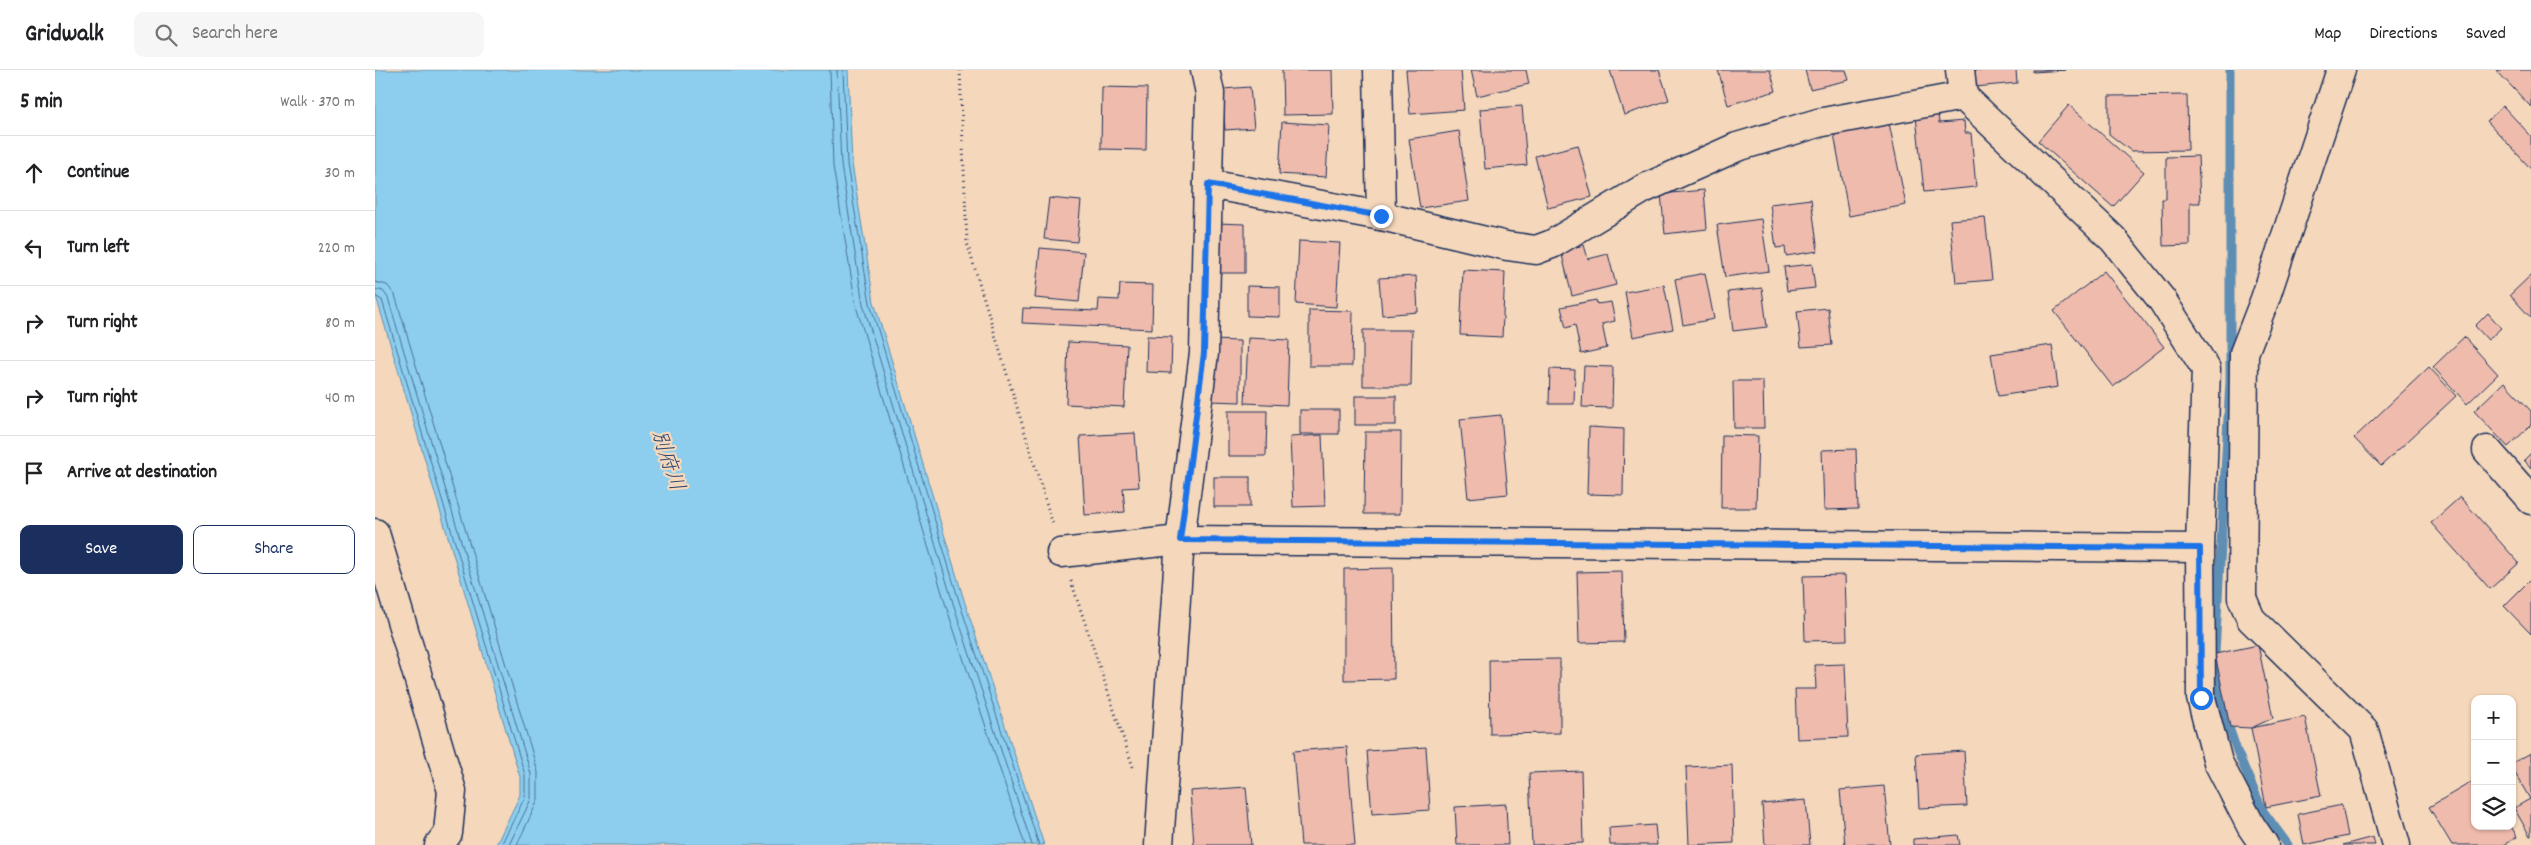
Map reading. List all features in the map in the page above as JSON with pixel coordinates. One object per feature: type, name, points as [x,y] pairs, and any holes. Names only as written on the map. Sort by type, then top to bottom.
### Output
[{"type":"street","points":[[1159,845],[1180,540],[1204,353],[1210,93],[1205,70]]},
{"type":"street","points":[[1378,70],[1381,216]]},
{"type":"street","points":[[2341,70],[2265,299],[2245,353],[2242,598],[2251,619],[2365,730],[2396,845]]},
{"type":"street","points":[[1208,184],[1381,216],[1507,246],[1536,250],[1552,244],[1643,189],[1737,147],[1961,83],[2113,239],[2163,300],[2207,369],[2200,548],[2201,698],[2217,762],[2251,826],[2264,845]]},
{"type":"street","points":[[2487,450],[2531,500]]},
{"type":"street","points":[[375,533],[452,791],[448,833],[439,845]]},
{"type":"street","points":[[1061,553],[1180,540],[2200,548]]},
{"type":"path","points":[[960,70],[967,242],[1061,553],[1136,776]]},
{"type":"water","name":"別府川","points":[[375,70],[848,70],[852,164],[874,302],[964,600],[1044,845],[496,845],[520,795],[520,777],[375,293]]},
{"type":"building","points":[[1282,70],[1332,70],[1333,114],[1283,115]]},
{"type":"building","points":[[1406,70],[1461,70],[1464,110],[1410,114]]},
{"type":"building","points":[[1471,70],[1526,70],[1529,84],[1477,96]]},
{"type":"building","points":[[1610,70],[1659,70],[1669,100],[1624,115]]},
{"type":"building","points":[[1718,70],[1770,70],[1776,91],[1728,105]]},
{"type":"building","points":[[1805,70],[1846,70],[1849,80],[1810,89]]},
{"type":"building","points":[[1973,70],[2016,70],[2017,83],[1975,87]]},
{"type":"building","points":[[2033,70],[2065,70],[2033,72]]},
{"type":"building","points":[[2496,70],[2531,70],[2531,107]]},
{"type":"building","points":[[1102,87],[1147,88],[1146,150],[1101,149]]},
{"type":"building","points":[[1250,87],[1254,128],[1225,130],[1222,89]]},
{"type":"building","points":[[2187,95],[2188,150],[2131,151],[2109,134],[2109,96]]},
{"type":"building","points":[[2069,105],[2144,172],[2113,207],[2038,141]]},
{"type":"building","points":[[1522,106],[1527,165],[1485,169],[1480,109]]},
{"type":"building","points":[[2503,106],[2531,136],[2531,169],[2487,121]]},
{"type":"building","points":[[1938,114],[1939,123],[1964,121],[1965,133],[1971,133],[1976,187],[1924,192],[1916,116]]},
{"type":"building","points":[[1282,122],[1329,125],[1326,177],[1279,174]]},
{"type":"building","points":[[1889,123],[1906,205],[1849,216],[1834,134]]},
{"type":"building","points":[[1459,131],[1469,201],[1420,208],[1409,139]]},
{"type":"building","points":[[1578,145],[1592,197],[1548,208],[1535,156]]},
{"type":"building","points":[[2198,156],[2200,203],[2190,203],[2190,245],[2163,246],[2162,199],[2166,199],[2166,157]]},
{"type":"building","points":[[1704,190],[1707,229],[1665,234],[1661,194]]},
{"type":"building","points":[[1049,198],[1081,201],[1077,242],[1044,239]]},
{"type":"building","points":[[1811,199],[1818,251],[1786,256],[1785,247],[1776,248],[1770,204]]},
{"type":"building","points":[[1985,217],[1992,280],[1956,283],[1950,220]]},
{"type":"building","points":[[1761,219],[1769,271],[1725,277],[1717,225]]},
{"type":"building","points":[[1216,223],[1245,224],[1245,273],[1216,273]]},
{"type":"building","points":[[1299,241],[1340,243],[1336,307],[1296,304]]},
{"type":"building","points":[[1584,245],[1588,259],[1608,254],[1616,285],[1572,296],[1561,251]]},
{"type":"building","points":[[1040,248],[1084,252],[1079,302],[1035,298]]},
{"type":"building","points":[[1812,264],[1815,288],[1787,291],[1784,267]]},
{"type":"building","points":[[1463,270],[1505,272],[1502,337],[1460,335]]},
{"type":"building","points":[[2104,271],[2164,347],[2113,387],[2054,311]]},
{"type":"building","points":[[1705,273],[1714,319],[1683,325],[1675,279]]},
{"type":"building","points":[[2531,275],[2531,318],[2510,295]]},
{"type":"building","points":[[1416,276],[1418,312],[1382,315],[1379,278]]},
{"type":"building","points":[[1120,284],[1153,285],[1152,329],[1022,323],[1023,308],[1098,311],[1099,299],[1119,300]]},
{"type":"building","points":[[1664,285],[1673,329],[1633,337],[1625,292]]},
{"type":"building","points":[[1247,286],[1280,287],[1280,317],[1247,316]]},
{"type":"building","points":[[1762,288],[1767,327],[1733,331],[1728,292]]},
{"type":"building","points":[[1596,300],[1597,304],[1611,302],[1615,321],[1602,324],[1607,348],[1581,354],[1575,325],[1566,328],[1561,307]]},
{"type":"building","points":[[1828,308],[1832,345],[1801,347],[1797,311]]},
{"type":"building","points":[[1309,310],[1353,311],[1352,366],[1309,366]]},
{"type":"building","points":[[2488,313],[2501,328],[2488,340],[2475,326]]},
{"type":"building","points":[[1363,330],[1412,330],[1411,386],[1363,386]]},
{"type":"building","points":[[1147,336],[1172,337],[1171,373],[1146,372]]},
{"type":"building","points":[[2464,337],[2498,374],[2467,404],[2433,367]]},
{"type":"building","points":[[1248,338],[1289,340],[1287,405],[1245,403]]},
{"type":"building","points":[[1211,340],[1240,341],[1240,402],[1210,401]]},
{"type":"building","points":[[1068,342],[1127,345],[1124,407],[1066,404]]},
{"type":"building","points":[[2052,345],[2058,387],[1998,396],[1991,354]]},
{"type":"building","points":[[1584,366],[1613,367],[1612,408],[1582,407]]},
{"type":"building","points":[[2429,367],[2456,396],[2381,466],[2354,438]]},
{"type":"building","points":[[1550,369],[1575,370],[1574,404],[1549,404]]},
{"type":"building","points":[[1733,381],[1763,381],[1764,428],[1734,428]]},
{"type":"building","points":[[2504,382],[2531,411],[2531,425],[2508,447],[2474,411]]},
{"type":"building","points":[[1355,396],[1396,396],[1396,425],[1355,425]]},
{"type":"building","points":[[1300,410],[1339,410],[1339,434],[1300,434]]},
{"type":"building","points":[[1228,411],[1267,411],[1266,456],[1228,456]]},
{"type":"building","points":[[1501,415],[1508,494],[1468,498],[1460,419]]},
{"type":"building","points":[[1589,427],[1624,429],[1623,495],[1587,494]]},
{"type":"building","points":[[1365,432],[1401,432],[1400,514],[1364,514]]},
{"type":"building","points":[[1135,433],[1139,487],[1123,488],[1125,512],[1085,515],[1080,436]]},
{"type":"building","points":[[1322,435],[1325,506],[1293,507],[1290,437]]},
{"type":"building","points":[[1722,435],[1758,436],[1756,508],[1721,508]]},
{"type":"building","points":[[1856,449],[1858,509],[1824,510],[1822,450]]},
{"type":"building","points":[[2531,453],[2531,468],[2524,460]]},
{"type":"building","points":[[1214,477],[1250,477],[1250,507],[1214,507]]},
{"type":"building","points":[[2460,497],[2519,563],[2490,589],[2431,523]]},
{"type":"building","points":[[1393,568],[1394,679],[1344,680],[1344,569]]},
{"type":"building","points":[[1622,571],[1624,642],[1579,643],[1577,572]]},
{"type":"building","points":[[1845,575],[1847,640],[1805,641],[1803,576]]},
{"type":"building","points":[[2531,579],[2531,634],[2504,606]]},
{"type":"building","points":[[2258,645],[2273,718],[2251,728],[2230,727],[2215,654]]},
{"type":"building","points":[[1560,659],[1560,733],[1490,734],[1489,660]]},
{"type":"building","points":[[1845,664],[1848,737],[1797,739],[1795,689],[1816,689],[1815,665]]},
{"type":"building","points":[[2305,717],[2321,796],[2266,807],[2251,728]]},
{"type":"building","points":[[1347,747],[1355,845],[1301,845],[1293,751]]},
{"type":"building","points":[[1426,747],[1430,810],[1372,814],[1367,751]]},
{"type":"building","points":[[1964,751],[1967,806],[1919,808],[1916,754]]},
{"type":"building","points":[[2531,753],[2531,836],[2516,812],[2516,807],[2530,799],[2516,775],[2516,761]]},
{"type":"building","points":[[1732,765],[1734,843],[1689,845],[1686,767]]},
{"type":"building","points":[[1581,771],[1583,843],[1532,845],[1529,773]]},
{"type":"building","points":[[2471,782],[2471,830],[2513,830],[2517,837],[2504,845],[2452,845],[2429,807]]},
{"type":"building","points":[[1884,786],[1890,845],[1845,845],[1840,790]]},
{"type":"building","points":[[1246,787],[1251,845],[1194,845],[1190,791]]},
{"type":"building","points":[[1806,800],[1810,845],[1765,845],[1762,804]]},
{"type":"building","points":[[1506,804],[1508,845],[1457,845],[1455,807]]},
{"type":"building","points":[[2342,805],[2348,836],[2304,845],[2298,814]]},
{"type":"building","points":[[1655,825],[1657,845],[1610,845],[1609,828]]},
{"type":"building","points":[[1958,835],[1960,845],[1913,845],[1913,839]]},
{"type":"building","points":[[2373,837],[2375,845],[2343,845]]},
{"type":"waterway","points":[[2230,70],[2230,381],[2215,654],[2219,698],[2237,751],[2263,811],[2288,845]]},
{"type":"route","points":[[1381,216],[1208,184],[1204,353],[1180,540],[2200,548],[2201,698]]}]
